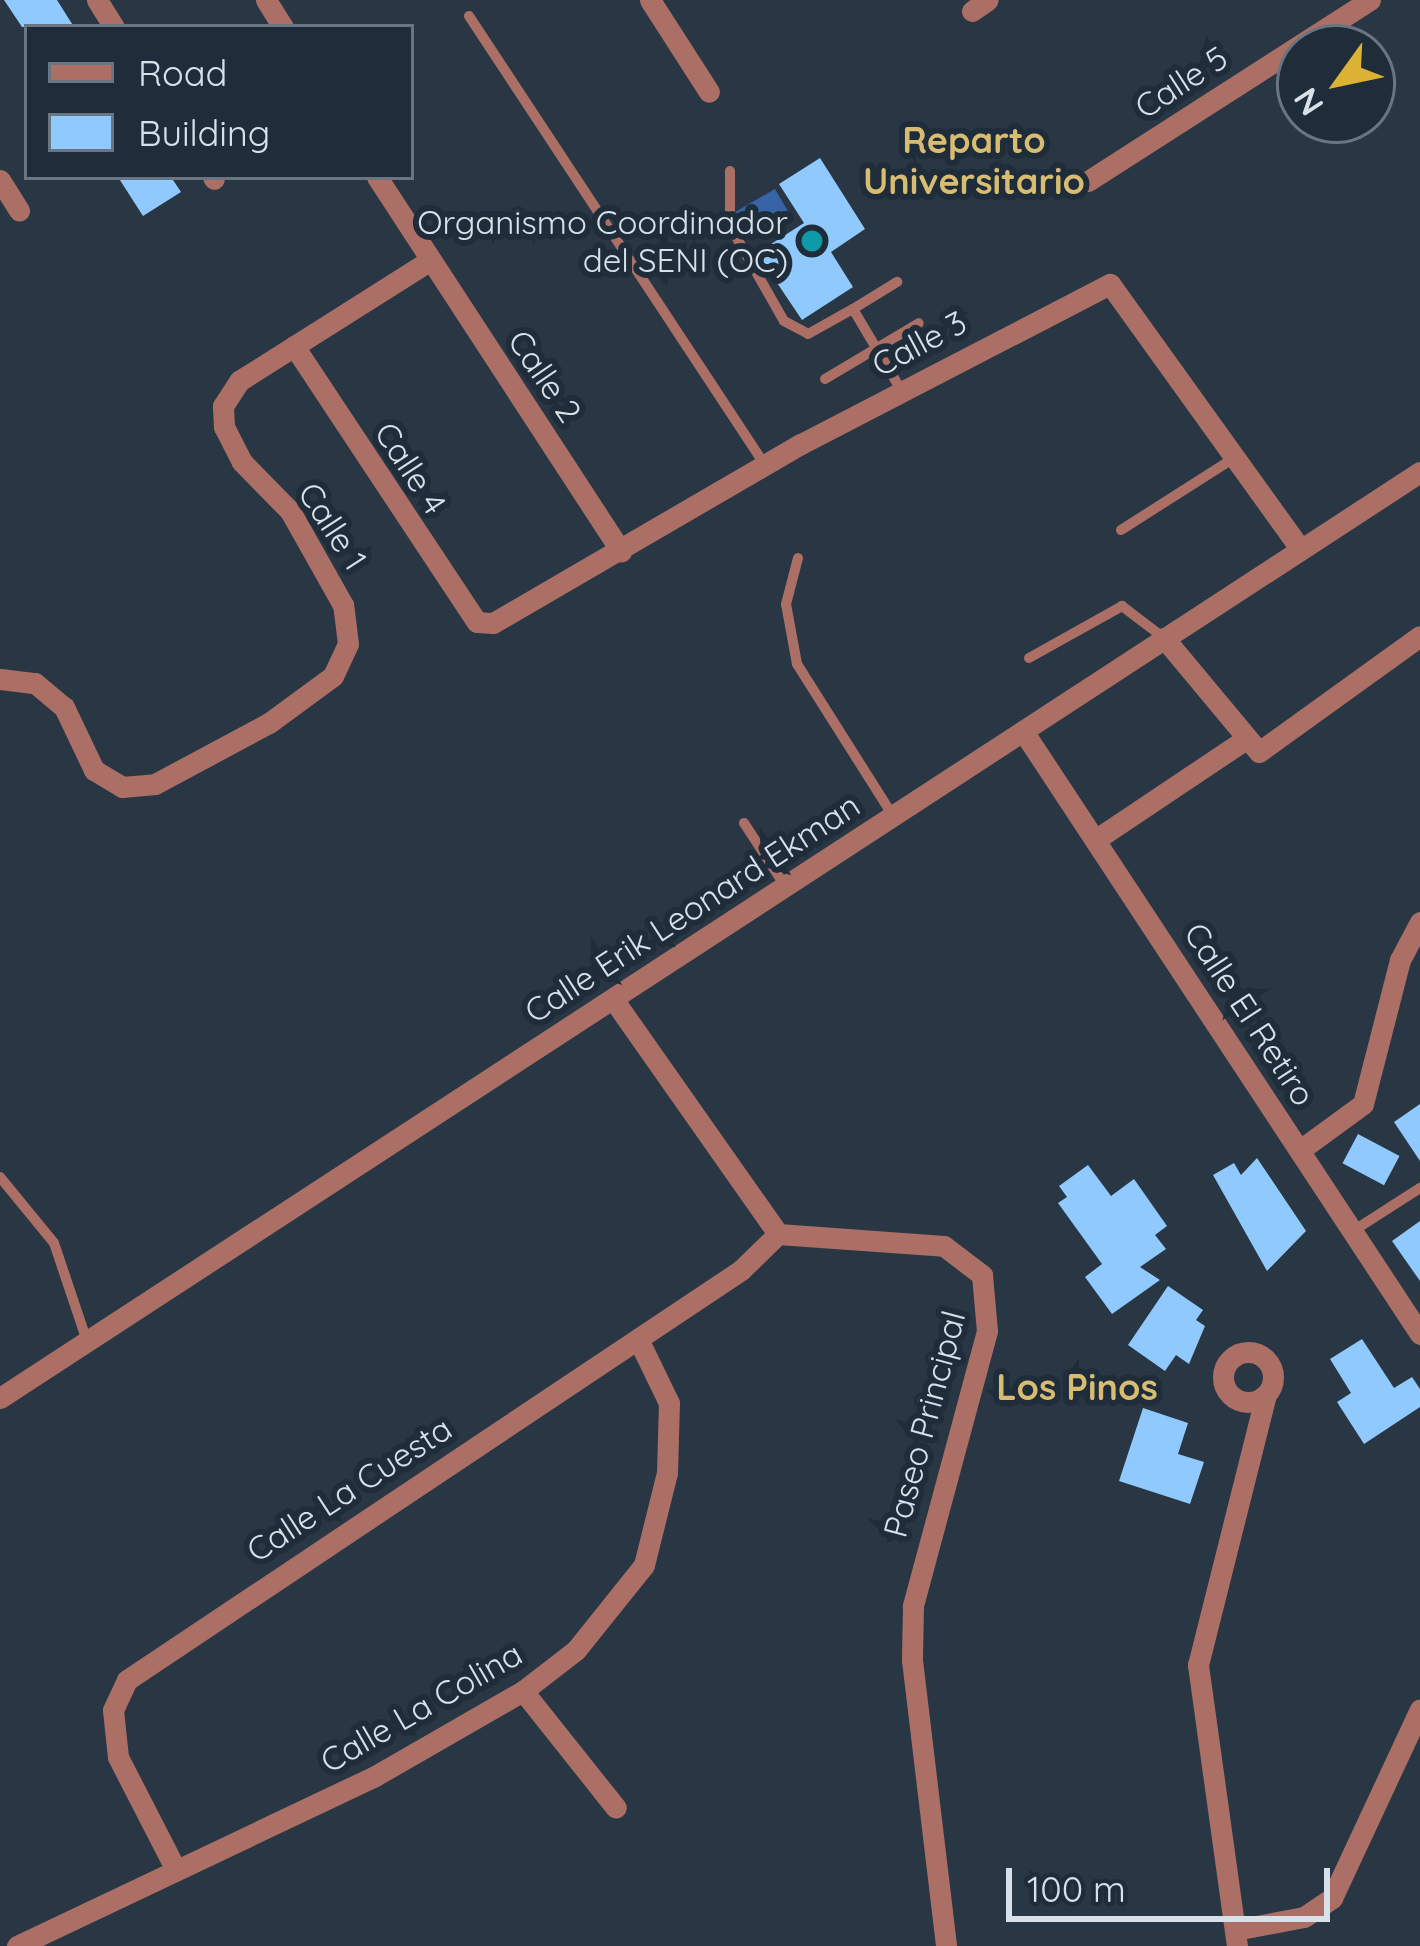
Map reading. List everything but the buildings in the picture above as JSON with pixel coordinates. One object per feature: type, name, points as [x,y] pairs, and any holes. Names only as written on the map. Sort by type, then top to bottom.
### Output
[{"type":"street","points":[[650,0],[709,92]]},
{"type":"street","name":"Calle 5","points":[[1088,181],[1370,0]]},
{"type":"street","points":[[0,180],[19,210]]},
{"type":"street","name":"Calle 2","points":[[379,180],[621,550]]},
{"type":"street","name":"Calle 1","points":[[0,679],[35,683],[64,707],[94,770],[122,787],[155,784],[269,723],[333,676],[348,644],[330,574],[224,428],[223,406],[239,381],[429,261]]},
{"type":"street","name":"Calle 3","points":[[477,622],[493,623],[901,390],[1110,284],[1300,548]]},
{"type":"street","name":"Calle 4","points":[[294,346],[477,622]]},
{"type":"street","name":"Calle Erik Leonard Ekman","points":[[0,1398],[1300,548],[1417,480]]},
{"type":"street","points":[[1095,840],[1251,747],[1420,636]]},
{"type":"street","points":[[1163,638],[1251,747]]},
{"type":"street","name":"Calle El Retiro","points":[[1023,731],[1420,1334]]},
{"type":"street","points":[[1300,1150],[1348,1118],[1368,1093],[1400,960],[1420,922]]},
{"type":"street","points":[[613,998],[778,1234]]},
{"type":"street","name":"Calle La Cuesta","points":[[176,1870],[118,1757],[112,1710],[127,1679],[741,1270],[778,1234]]},
{"type":"street","name":"Paseo Principal","points":[[778,1234],[944,1246],[982,1275],[990,1300],[913,1606],[912,1660],[946,1946]]},
{"type":"street","name":"Calle La Colina","points":[[17,1946],[376,1776],[523,1691],[612,1614],[644,1564],[673,1432],[661,1380],[638,1339]]},
{"type":"street","points":[[1266,1394],[1198,1666],[1236,1938],[1304,1917],[1332,1898],[1420,1709]]},
{"type":"street","points":[[523,1691],[616,1808]]},
{"type":"lane","points":[[469,16],[765,465]]},
{"type":"lane","points":[[730,171],[730,226],[784,321],[808,334],[897,282]]},
{"type":"lane","points":[[853,309],[901,390]]},
{"type":"lane","points":[[825,379],[919,323]]},
{"type":"lane","points":[[1121,530],[1237,457]]},
{"type":"lane","points":[[798,558],[786,604],[797,664],[892,816]]},
{"type":"lane","points":[[1029,658],[1122,606],[1163,638]]},
{"type":"lane","points":[[744,823],[785,886]]},
{"type":"lane","points":[[0,1177],[54,1243],[87,1341]]},
{"type":"lane","points":[[1353,1231],[1420,1188]]},
{"type":"water","points":[[775,189],[789,213],[743,240],[729,216]]},
{"type":"place","name":"Organismo Coordinador del SENI (OC)","points":[[812,241]]},
{"type":"district","name":"Reparto Universitario","points":[[974,160]]},
{"type":"district","name":"Los Pinos","points":[[1077,1387]]}]
